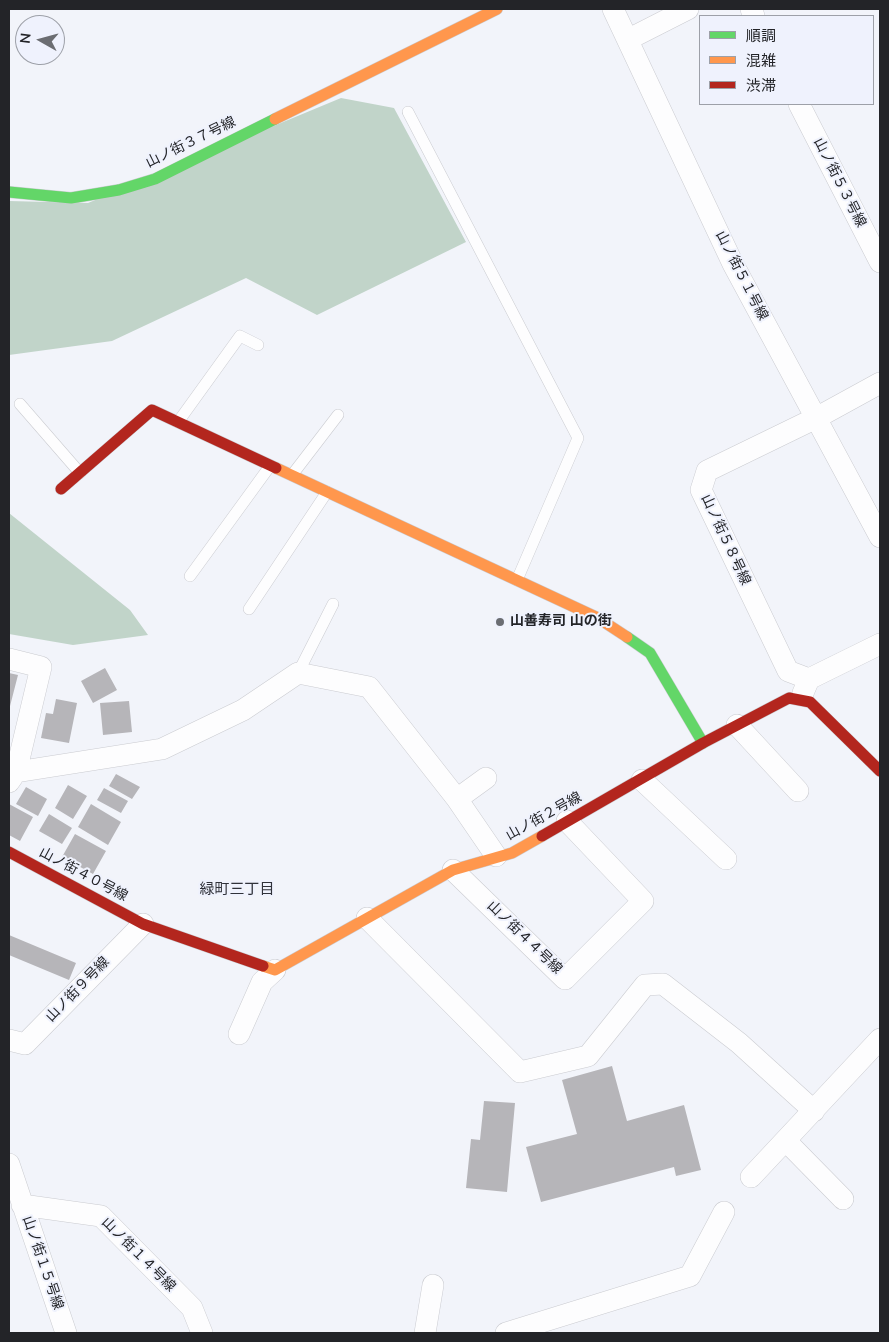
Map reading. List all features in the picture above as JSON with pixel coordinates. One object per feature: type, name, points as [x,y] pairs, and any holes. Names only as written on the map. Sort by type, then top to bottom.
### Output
[{"type":"street","name":"山ノ街３７号線","points":[[9,192],[71,198],[119,190],[155,179],[497,9]]},
{"type":"street","name":"山ノ街５１号線","points":[[613,9],[629,39],[733,264],[818,417],[880,537]]},
{"type":"street","points":[[629,39],[688,9]]},
{"type":"street","name":"山ノ街５３号線","points":[[799,105],[880,262]]},
{"type":"street","name":"山ノ街５８号線","points":[[808,679],[788,671],[701,490],[708,471],[818,417],[880,383]]},
{"type":"street","points":[[61,489],[152,410],[598,618],[650,653],[703,743]]},
{"type":"street","points":[[880,644],[808,679],[800,700],[810,702],[880,770]]},
{"type":"street","points":[[9,660],[41,667],[12,777],[162,749],[243,710],[298,673],[369,687],[457,799],[496,856]]},
{"type":"street","name":"山ノ街２号線","points":[[275,970],[453,870],[496,856],[512,853],[642,780],[703,743],[789,698],[800,700]]},
{"type":"street","points":[[737,725],[798,792]]},
{"type":"street","points":[[457,799],[486,778]]},
{"type":"street","points":[[642,780],[726,859]]},
{"type":"street","name":"山ノ街４４号線","points":[[453,870],[565,979],[643,901],[567,821]]},
{"type":"street","name":"山ノ街４０号線","points":[[9,852],[143,924]]},
{"type":"street","points":[[367,918],[520,1072],[588,1056],[645,985],[663,984],[739,1043],[814,1111]]},
{"type":"street","points":[[143,924],[275,970],[262,982],[239,1034]]},
{"type":"street","name":"山ノ街９号線","points":[[9,1040],[25,1044],[143,924]]},
{"type":"street","points":[[751,1178],[880,1039]]},
{"type":"street","points":[[786,1141],[843,1200]]},
{"type":"street","name":"山ノ街１５号線","points":[[9,1164],[66,1333]]},
{"type":"street","name":"山ノ街１４号線","points":[[22,1205],[101,1216],[192,1308],[202,1333]]},
{"type":"street","points":[[506,1333],[690,1276],[724,1212]]},
{"type":"street","points":[[425,1333],[433,1285]]},
{"type":"lane","points":[[408,112],[578,438],[517,580]]},
{"type":"lane","points":[[178,422],[240,336],[258,345]]},
{"type":"lane","points":[[20,404],[80,473]]},
{"type":"lane","points":[[292,475],[338,414]]},
{"type":"lane","points":[[190,576],[270,466]]},
{"type":"lane","points":[[249,609],[327,492]]},
{"type":"lane","points":[[298,673],[333,604]]},
{"type":"green space","points":[[341,98],[394,108],[466,242],[317,315],[246,278],[112,341],[9,355],[9,201],[88,203]]},
{"type":"green space","points":[[9,513],[130,610],[148,635],[73,645],[9,634]]},
{"type":"building","points":[[105,668],[117,690],[93,703],[81,681]]},
{"type":"building","points":[[9,673],[18,675],[9,710]]},
{"type":"building","points":[[56,699],[77,703],[69,743],[41,738],[46,713],[53,714]]},
{"type":"building","points":[[129,701],[132,732],[103,735],[100,703]]},
{"type":"building","points":[[116,774],[140,787],[132,799],[109,786]]},
{"type":"building","points":[[68,785],[87,796],[73,819],[55,808]]},
{"type":"building","points":[[26,787],[47,799],[38,816],[16,804]]},
{"type":"building","points":[[104,788],[128,801],[121,813],[97,800]]},
{"type":"building","points":[[9,804],[33,817],[20,841],[9,835]]},
{"type":"building","points":[[91,804],[121,822],[108,845],[78,827]]},
{"type":"building","points":[[49,814],[72,828],[62,844],[39,831]]},
{"type":"building","points":[[75,834],[106,851],[93,874],[62,857]]},
{"type":"building","points":[[9,935],[76,963],[69,980],[9,955]]},
{"type":"building","points":[[612,1066],[627,1121],[684,1105],[701,1170],[676,1176],[674,1167],[541,1202],[526,1147],[577,1134],[562,1080]]},
{"type":"building","points":[[484,1101],[515,1103],[507,1192],[466,1188],[471,1139],[480,1140]]},
{"type":"traffic: fast","points":[[9,192],[71,198],[119,190],[155,179],[275,119]]},
{"type":"traffic: fast","points":[[627,637],[650,653],[703,743]]},
{"type":"traffic: slow","points":[[275,119],[497,9]]},
{"type":"traffic: slow","points":[[276,468],[598,618],[627,637]]},
{"type":"traffic: slow","points":[[263,966],[275,970],[453,870],[512,853],[542,836]]},
{"type":"traffic: jam","points":[[61,489],[152,410],[276,468]]},
{"type":"traffic: jam","points":[[542,836],[703,743],[789,698],[810,702],[880,771]]},
{"type":"traffic: jam","points":[[9,852],[143,924],[263,966]]},
{"type":"place","name":"山善寿司 山の街","points":[[500,622]]},
{"type":"district","name":"緑町三丁目","points":[[237,890]]}]
